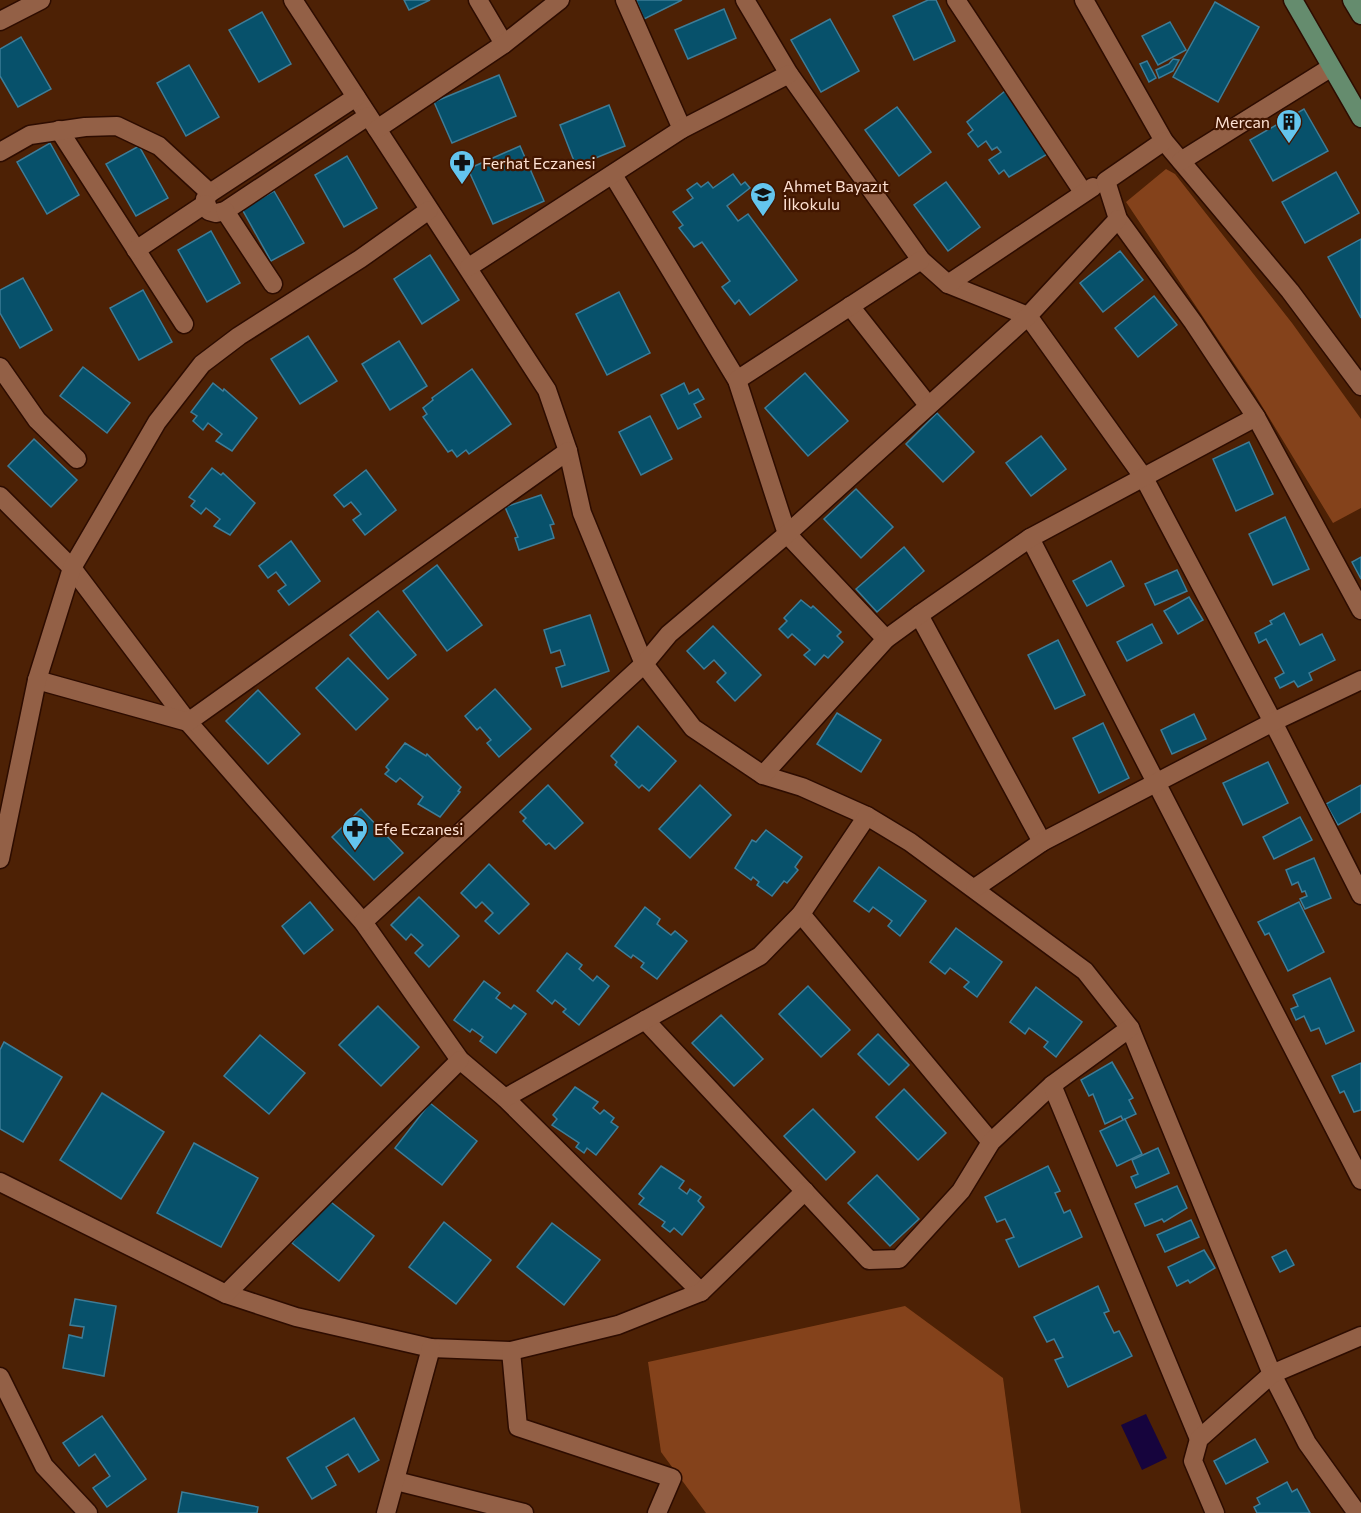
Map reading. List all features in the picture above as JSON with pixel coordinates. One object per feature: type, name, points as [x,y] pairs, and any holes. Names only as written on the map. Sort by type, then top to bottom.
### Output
[{"type":"main road","points":[[1293,0],[1330,68],[1361,118]]},
{"type":"main road","points":[[1352,0],[1361,15]]},
{"type":"street","points":[[0,21],[41,0]]},
{"type":"street","points":[[293,0],[548,390],[568,451],[582,513],[644,664],[693,728],[763,775],[802,787],[867,816],[910,842],[1085,971],[1130,1029],[1272,1374],[1307,1443],[1357,1513]]},
{"type":"street","points":[[478,0],[504,44]]},
{"type":"street","points":[[0,152],[30,135],[59,130],[117,126],[159,146],[208,198],[209,211],[216,213],[225,211],[504,44],[560,0]]},
{"type":"street","points":[[625,0],[682,129]]},
{"type":"street","points":[[746,0],[789,74],[921,260],[948,284],[1028,316],[1144,478],[1361,895]]},
{"type":"street","points":[[956,0],[1083,192]]},
{"type":"street","points":[[1084,0],[1164,141],[1290,291],[1361,386]]},
{"type":"street","points":[[1181,161],[1330,68]]},
{"type":"street","points":[[469,267],[682,129],[789,74]]},
{"type":"street","points":[[136,250],[356,97]]},
{"type":"street","points":[[59,130],[184,324]]},
{"type":"street","points":[[948,284],[1083,192],[1106,181],[1164,141]]},
{"type":"street","points":[[613,175],[737,380],[787,534],[886,639]]},
{"type":"street","points":[[1106,181],[1118,219],[1194,322],[1256,417],[1361,610]]},
{"type":"street","points":[[0,860],[37,680],[72,568],[157,422],[202,364],[239,336],[360,259],[429,210]]},
{"type":"street","points":[[225,211],[273,284]]},
{"type":"street","points":[[363,922],[644,664],[669,634],[787,534],[1028,316],[1118,219]]},
{"type":"street","points":[[737,380],[921,260]]},
{"type":"street","points":[[850,306],[928,405]]},
{"type":"street","points":[[0,367],[37,420],[77,459]]},
{"type":"street","points":[[763,775],[886,639],[919,615],[1030,538],[1256,417]]},
{"type":"street","points":[[188,722],[568,451]]},
{"type":"street","points":[[0,496],[72,568],[188,722],[363,922],[460,1060],[505,1098],[701,1292]]},
{"type":"street","points":[[1030,538],[1155,784],[1359,1170]]},
{"type":"street","points":[[919,615],[1042,842]]},
{"type":"street","points":[[37,680],[188,722]]},
{"type":"street","points":[[975,888],[1042,842],[1273,722],[1361,680]]},
{"type":"street","points":[[505,1098],[760,956],[801,914],[867,816]]},
{"type":"street","points":[[801,914],[991,1142]]},
{"type":"street","points":[[645,1020],[869,1260],[899,1259],[961,1191],[991,1142],[1052,1085],[1130,1029]]},
{"type":"street","points":[[226,1294],[460,1060]]},
{"type":"street","points":[[1052,1085],[1199,1439]]},
{"type":"street","points":[[0,1182],[226,1294],[296,1317],[430,1348],[511,1351],[618,1325],[701,1292],[805,1191]]},
{"type":"street","points":[[1215,1513],[1193,1461],[1199,1439],[1272,1374],[1361,1336]]},
{"type":"street","points":[[386,1513],[430,1348]]},
{"type":"street","points":[[511,1351],[518,1427],[672,1478],[657,1513]]},
{"type":"street","points":[[0,1377],[44,1466],[88,1513]]},
{"type":"street","points":[[396,1481],[524,1513]]},
{"type":"shaded area","points":[[1166,169],[1175,174],[1292,323],[1361,419],[1361,508],[1333,523],[1254,393],[1126,202]]},
{"type":"shaded area","points":[[905,1306],[1003,1378],[1021,1513],[706,1513],[661,1452],[648,1362]]},
{"type":"shaded area","points":[[1146,1414],[1167,1458],[1142,1470],[1121,1425]]},
{"type":"building","points":[[404,0],[430,0],[409,10]]},
{"type":"building","points":[[636,0],[682,0],[644,19]]},
{"type":"building","points":[[928,0],[936,0],[955,41],[914,60],[893,16]]},
{"type":"building","points":[[1215,2],[1259,27],[1218,102],[1173,77]]},
{"type":"building","points":[[724,9],[736,38],[688,59],[675,30]]},
{"type":"building","points":[[262,12],[291,64],[259,82],[229,30]]},
{"type":"building","points":[[830,19],[859,71],[821,92],[791,40]]},
{"type":"building","points":[[1170,22],[1186,50],[1158,65],[1142,36]]},
{"type":"building","points":[[21,37],[51,89],[18,107],[0,76],[0,49]]},
{"type":"building","points":[[1173,59],[1179,60],[1173,71],[1159,78],[1156,70],[1169,64]]},
{"type":"building","points":[[1147,61],[1156,78],[1149,82],[1140,64]]},
{"type":"building","points":[[189,65],[219,117],[186,136],[157,83]]},
{"type":"building","points":[[499,75],[516,116],[452,143],[434,102]]},
{"type":"building","points":[[1005,91],[1049,153],[1009,177],[1004,170],[999,174],[989,160],[1001,152],[997,147],[992,150],[986,141],[978,147],[968,134],[973,130],[967,122]]},
{"type":"building","points":[[609,105],[625,146],[576,166],[560,125]]},
{"type":"building","points":[[897,107],[931,152],[899,176],[865,130]]},
{"type":"building","name":"Mercan","points":[[1304,109],[1328,151],[1273,181],[1250,140]]},
{"type":"building","points":[[50,143],[79,195],[47,214],[17,162]]},
{"type":"building","points":[[139,146],[168,198],[136,216],[106,164]]},
{"type":"building","points":[[520,146],[544,201],[493,224],[468,169]]},
{"type":"building","points":[[347,156],[377,208],[344,227],[315,175]]},
{"type":"building","points":[[1336,172],[1359,213],[1305,243],[1282,202]]},
{"type":"building","points":[[733,174],[741,185],[745,182],[750,188],[727,206],[738,221],[748,214],[797,280],[750,315],[739,300],[735,304],[722,287],[730,281],[702,242],[694,247],[679,228],[683,225],[673,212],[693,198],[687,190],[697,183],[701,187],[708,182],[713,188]]},
{"type":"building","points":[[946,182],[980,227],[948,251],[914,205]]},
{"type":"building","points":[[274,191],[304,243],[271,261],[242,209]]},
{"type":"building","points":[[211,231],[240,283],[207,302],[178,250]]},
{"type":"building","points":[[1361,239],[1361,318],[1328,257]]},
{"type":"building","points":[[1120,251],[1143,280],[1103,312],[1080,283]]},
{"type":"building","points":[[430,255],[459,300],[422,324],[394,279]]},
{"type":"building","points":[[23,278],[52,330],[20,348],[0,313],[0,290]]},
{"type":"building","points":[[143,290],[172,342],[139,360],[110,308]]},
{"type":"building","points":[[619,292],[650,353],[607,375],[576,314]]},
{"type":"building","points":[[1154,296],[1177,325],[1138,357],[1115,328]]},
{"type":"building","points":[[308,336],[337,381],[300,404],[271,359]]},
{"type":"building","points":[[399,341],[427,386],[390,410],[362,364]]},
{"type":"building","points":[[83,367],[130,403],[107,433],[60,396]]},
{"type":"building","points":[[472,369],[511,424],[469,454],[466,450],[457,457],[452,450],[448,452],[423,417],[427,414],[423,408],[433,400],[432,398]]},
{"type":"building","points":[[805,373],[848,421],[808,456],[765,408]]},
{"type":"building","points":[[213,383],[223,391],[224,389],[257,418],[232,451],[216,441],[222,434],[208,423],[203,430],[193,421],[197,416],[191,412]]},
{"type":"building","points":[[684,383],[689,394],[698,389],[704,399],[694,404],[701,417],[678,429],[661,395]]},
{"type":"building","points":[[937,413],[974,452],[943,482],[906,444]]},
{"type":"building","points":[[650,416],[672,459],[641,475],[619,432]]},
{"type":"building","points":[[1041,436],[1066,469],[1031,496],[1006,463]]},
{"type":"building","points":[[34,439],[77,480],[51,507],[8,466]]},
{"type":"building","points":[[1249,442],[1273,494],[1236,511],[1213,459]]},
{"type":"building","points":[[212,468],[221,475],[223,473],[255,503],[230,535],[214,526],[220,519],[206,508],[201,514],[191,506],[195,501],[189,497]]},
{"type":"building","points":[[366,470],[396,510],[365,535],[353,520],[361,514],[351,502],[344,507],[334,495]]},
{"type":"building","points":[[856,489],[893,527],[861,558],[824,519]]},
{"type":"building","points":[[541,495],[554,524],[550,525],[554,538],[519,550],[515,538],[518,537],[505,507]]},
{"type":"building","points":[[1285,517],[1309,569],[1273,585],[1249,534]]},
{"type":"building","points":[[291,541],[320,581],[289,605],[278,591],[286,585],[276,572],[268,578],[259,566]]},
{"type":"building","points":[[904,547],[924,571],[877,612],[856,589]]},
{"type":"building","points":[[1361,557],[1361,579],[1352,562]]},
{"type":"building","points":[[1111,561],[1124,586],[1087,606],[1073,581]]},
{"type":"building","points":[[437,565],[482,625],[447,651],[403,591]]},
{"type":"building","points":[[1177,570],[1187,591],[1155,605],[1145,584]]},
{"type":"building","points":[[1189,597],[1203,620],[1178,634],[1164,611]]},
{"type":"building","points":[[801,600],[811,608],[813,606],[841,632],[837,636],[843,642],[828,658],[824,655],[815,665],[804,655],[810,650],[792,634],[788,638],[779,629],[787,621],[784,618]]},
{"type":"building","points":[[378,611],[416,655],[388,679],[350,635]]},
{"type":"building","points":[[1284,613],[1300,645],[1322,634],[1335,660],[1309,673],[1312,680],[1298,687],[1294,681],[1280,688],[1275,678],[1284,673],[1266,639],[1259,643],[1255,633],[1272,624],[1270,621]]},
{"type":"building","points":[[590,615],[609,671],[562,687],[556,668],[565,665],[560,650],[551,653],[544,630]]},
{"type":"building","points":[[1152,624],[1162,643],[1127,661],[1117,642]]},
{"type":"building","points":[[713,626],[761,675],[735,701],[717,682],[726,673],[714,660],[704,669],[687,651]]},
{"type":"building","points":[[1058,640],[1085,695],[1055,709],[1028,655]]},
{"type":"building","points":[[348,658],[388,699],[356,730],[316,688]]},
{"type":"building","points":[[495,689],[531,729],[499,757],[487,743],[491,740],[480,727],[477,730],[465,716]]},
{"type":"building","points":[[258,690],[300,734],[268,764],[226,721]]},
{"type":"building","points":[[837,713],[881,740],[861,772],[817,744]]},
{"type":"building","points":[[1194,714],[1206,739],[1172,754],[1161,730]]},
{"type":"building","points":[[1103,723],[1129,778],[1099,793],[1073,738]]},
{"type":"building","points":[[638,726],[676,761],[649,791],[642,785],[639,788],[615,765],[617,762],[611,756]]},
{"type":"building","points":[[405,743],[426,756],[427,754],[461,787],[458,791],[460,792],[440,817],[418,804],[423,797],[400,778],[396,782],[385,774],[389,770],[386,767]]},
{"type":"building","points":[[1268,762],[1288,803],[1243,825],[1223,783]]},
{"type":"building","points":[[548,785],[583,823],[555,849],[549,843],[546,845],[523,821],[526,818],[520,812]]},
{"type":"building","points":[[700,785],[731,815],[690,858],[659,829]]},
{"type":"building","points":[[1361,785],[1361,812],[1338,825],[1326,804]]},
{"type":"building","points":[[361,809],[403,853],[374,880],[332,837]]},
{"type":"building","points":[[1300,817],[1312,840],[1274,859],[1263,837]]},
{"type":"building","points":[[766,830],[802,857],[795,867],[798,870],[787,883],[784,881],[772,896],[757,885],[759,882],[753,877],[751,880],[735,868],[752,840],[756,842]]},
{"type":"building","points":[[1314,858],[1331,898],[1305,909],[1300,899],[1307,896],[1305,891],[1302,892],[1298,882],[1292,885],[1286,870]]},
{"type":"building","points":[[489,864],[529,904],[499,934],[485,921],[493,913],[482,902],[476,908],[461,893]]},
{"type":"building","points":[[879,867],[926,901],[900,936],[888,926],[892,921],[873,907],[869,912],[854,901]]},
{"type":"building","points":[[419,897],[459,936],[429,967],[415,953],[423,945],[411,934],[406,940],[391,925]]},
{"type":"building","points":[[310,902],[333,930],[304,954],[282,926]]},
{"type":"building","points":[[1299,902],[1324,952],[1288,971],[1269,933],[1265,935],[1258,922]]},
{"type":"building","points":[[645,907],[660,919],[657,924],[671,935],[675,931],[687,941],[657,979],[641,967],[644,963],[633,955],[631,958],[615,946]]},
{"type":"building","points":[[956,928],[1002,962],[977,997],[964,987],[969,982],[950,968],[945,974],[930,962]]},
{"type":"building","points":[[567,953],[582,965],[579,969],[593,981],[597,976],[609,986],[579,1025],[563,1012],[566,1009],[555,1000],[552,1004],[537,991]]},
{"type":"building","points":[[1330,978],[1354,1031],[1326,1044],[1319,1028],[1311,1031],[1304,1016],[1296,1020],[1291,1009],[1298,1006],[1293,995]]},
{"type":"building","points":[[484,981],[500,993],[496,998],[511,1009],[514,1005],[526,1014],[496,1053],[480,1041],[483,1037],[472,1029],[470,1032],[454,1020]]},
{"type":"building","points":[[808,986],[850,1030],[821,1057],[779,1014]]},
{"type":"building","points":[[1036,987],[1082,1022],[1056,1057],[1044,1047],[1048,1042],[1029,1028],[1025,1034],[1010,1022]]},
{"type":"building","points":[[378,1006],[419,1047],[381,1086],[339,1045]]},
{"type":"building","points":[[721,1015],[763,1059],[734,1086],[692,1043]]},
{"type":"building","points":[[878,1034],[909,1065],[889,1085],[858,1054]]},
{"type":"building","points":[[260,1035],[305,1073],[269,1114],[224,1076]]},
{"type":"building","points":[[4,1042],[62,1077],[23,1142],[0,1129],[0,1050]]},
{"type":"building","points":[[1112,1062],[1133,1098],[1129,1100],[1136,1114],[1123,1120],[1121,1116],[1105,1124],[1093,1094],[1089,1096],[1081,1080]]},
{"type":"building","points":[[1361,1063],[1361,1110],[1354,1112],[1344,1091],[1340,1093],[1332,1076]]},
{"type":"building","points":[[575,1087],[598,1102],[593,1108],[600,1114],[604,1110],[614,1118],[611,1122],[618,1127],[596,1155],[587,1148],[584,1153],[576,1147],[579,1143],[552,1125],[557,1119],[553,1115]]},
{"type":"building","points":[[904,1089],[946,1133],[918,1160],[876,1117]]},
{"type":"building","points":[[102,1093],[164,1132],[121,1199],[60,1160]]},
{"type":"building","points":[[430,1103],[477,1141],[442,1185],[395,1148]]},
{"type":"building","points":[[813,1109],[855,1152],[826,1180],[784,1136]]},
{"type":"building","points":[[1125,1119],[1142,1154],[1117,1166],[1100,1131]]},
{"type":"building","points":[[194,1143],[258,1178],[221,1247],[157,1213]]},
{"type":"building","points":[[1158,1148],[1169,1173],[1136,1188],[1131,1177],[1138,1174],[1132,1160]]},
{"type":"building","points":[[661,1166],[684,1181],[679,1188],[687,1194],[690,1189],[701,1197],[698,1201],[704,1207],[682,1235],[674,1228],[670,1232],[662,1226],[665,1222],[639,1204],[644,1198],[639,1194]]},
{"type":"building","points":[[1048,1166],[1060,1191],[1055,1193],[1064,1213],[1070,1210],[1082,1237],[1019,1267],[1006,1240],[1014,1237],[1005,1219],[997,1222],[985,1197]]},
{"type":"building","points":[[877,1175],[919,1219],[890,1246],[848,1203]]},
{"type":"building","points":[[1177,1186],[1187,1208],[1164,1222],[1162,1219],[1145,1226],[1135,1204]]},
{"type":"building","points":[[327,1199],[374,1236],[339,1281],[292,1243]]},
{"type":"building","points":[[1191,1220],[1199,1237],[1165,1252],[1157,1235]]},
{"type":"building","points":[[444,1222],[491,1260],[456,1304],[409,1267]]},
{"type":"building","points":[[552,1223],[600,1260],[564,1305],[517,1267]]},
{"type":"building","points":[[1204,1250],[1215,1268],[1190,1283],[1188,1280],[1177,1286],[1168,1267]]},
{"type":"building","points":[[1286,1250],[1294,1265],[1280,1272],[1272,1257]]},
{"type":"building","points":[[1098,1286],[1109,1311],[1104,1313],[1114,1333],[1119,1331],[1132,1356],[1068,1387],[1055,1360],[1063,1357],[1054,1339],[1047,1342],[1034,1317]]},
{"type":"building","points":[[75,1299],[116,1306],[104,1376],[63,1368],[69,1335],[82,1338],[84,1327],[70,1325]]},
{"type":"building","points":[[102,1416],[146,1479],[107,1507],[93,1488],[110,1476],[95,1454],[79,1466],[63,1443]]},
{"type":"building","points":[[354,1418],[379,1460],[359,1472],[348,1454],[326,1467],[336,1485],[312,1499],[287,1458]]},
{"type":"building","points":[[1255,1439],[1268,1462],[1226,1484],[1214,1461]]},
{"type":"building","points":[[1287,1482],[1292,1492],[1297,1489],[1310,1513],[1257,1513],[1254,1507],[1260,1504],[1257,1498]]},
{"type":"building","points":[[182,1492],[258,1507],[257,1513],[178,1513]]},
{"type":"place","name":"Mercan","points":[[1289,145]]},
{"type":"place","name":"Ferhat Eczanesi","points":[[462,186]]},
{"type":"place","name":"Ahmet Bayazıt İlkokulu","points":[[763,218]]},
{"type":"place","name":"Efe Eczanesi","points":[[355,852]]}]
